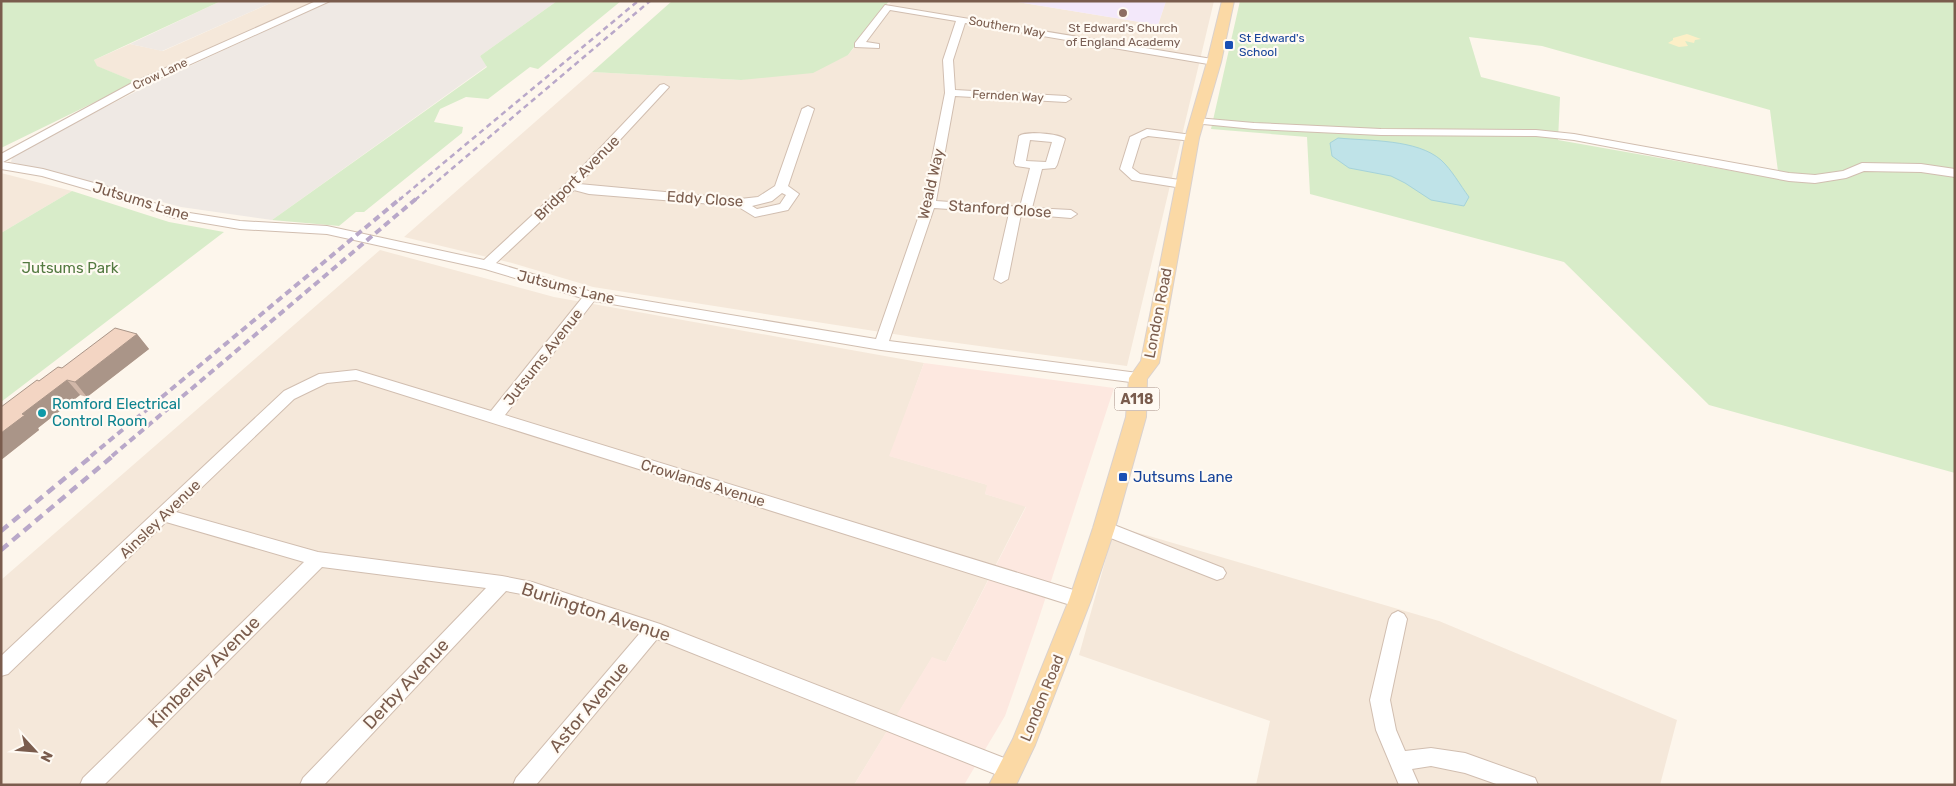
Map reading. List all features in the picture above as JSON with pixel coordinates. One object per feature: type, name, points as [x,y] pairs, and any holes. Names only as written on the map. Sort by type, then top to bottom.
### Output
[{"type":"main road","name":"London Road","points":[[1006,778],[1023,745],[1080,600],[1104,528],[1136,417],[1138,378],[1150,363],[1182,184],[1194,130],[1214,62],[1228,1]]},
{"type":"street","name":"Crow Lane","points":[[1,159],[136,85],[325,1]]},
{"type":"street","name":"Southern Way","points":[[875,46],[859,45],[888,7],[1214,62]]},
{"type":"street","name":"Weald Way","points":[[880,345],[929,204],[950,93],[948,60],[961,20]]},
{"type":"street","name":"Bridport Avenue","points":[[487,265],[571,186],[664,87]]},
{"type":"street","name":"Fernden Way","points":[[950,93],[1066,99]]},
{"type":"street","name":"Eddy Close","points":[[571,186],[589,190],[740,203],[755,213],[784,207],[793,194],[781,187],[808,110]]},
{"type":"street","points":[[1182,184],[1136,177],[1126,169],[1136,137],[1147,132],[1254,126],[1381,132],[1536,133],[1574,137],[1789,177],[1815,178],[1846,174],[1862,167],[1921,168],[1955,173]]},
{"type":"street","name":"Jutsums Lane","points":[[1,165],[101,189],[175,214],[240,225],[327,230],[487,265],[591,296],[880,345],[1138,378]]},
{"type":"street","points":[[1001,278],[1020,210],[1037,166]]},
{"type":"street","name":"Stanford Close","points":[[929,204],[1071,214]]},
{"type":"street","name":"Jutsums Avenue","points":[[494,418],[591,296]]},
{"type":"street","name":"Crowlands Avenue","points":[[324,378],[356,375],[1080,600]]},
{"type":"street","name":"Ainsley Avenue","points":[[1,668],[289,395],[324,378]]},
{"type":"street","name":"Burlington Avenue","points":[[164,515],[318,559],[502,583],[532,589],[654,630],[1006,778]]},
{"type":"street","points":[[1104,528],[1217,573]]},
{"type":"street","name":"Kimberley Avenue","points":[[90,785],[318,559]]},
{"type":"street","name":"Derby Avenue","points":[[312,784],[502,583]]},
{"type":"street","points":[[1398,619],[1380,700],[1386,730],[1401,761],[1409,785]]},
{"type":"street","name":"Astor Avenue","points":[[523,785],[654,630]]},
{"type":"street","points":[[1401,761],[1430,757],[1456,762],[1528,785]]},
{"type":"shaded area","points":[[221,1],[275,1],[162,51],[130,44]]},
{"type":"shaded area","points":[[275,1],[316,1],[136,82],[96,66],[94,60],[130,44],[163,51]]},
{"type":"shaded area","points":[[330,1],[557,1],[480,56],[487,66],[272,220],[181,207],[11,162],[13,154],[147,86]]},
{"type":"shaded area","points":[[892,1],[1012,1],[1158,25],[1166,1],[1214,1],[1127,366],[913,337],[593,287],[512,263],[404,237],[592,72],[741,80],[848,55]]},
{"type":"shaded area","name":"St Edward's Church of England Academy","points":[[1012,1],[1166,1],[1158,25]]},
{"type":"shaded area","points":[[1,173],[72,191],[1,233]]},
{"type":"shaded area","points":[[380,250],[554,297],[924,363],[890,456],[988,485],[985,494],[1026,506],[946,662],[932,658],[854,785],[1,785],[1,580]]},
{"type":"shaded area","points":[[924,363],[1114,388],[1005,716],[964,785],[854,785],[932,657],[946,662],[1026,507],[985,494],[987,485],[889,456]]},
{"type":"shaded area","points":[[1115,526],[1439,621],[1677,720],[1660,785],[1256,785],[1270,721],[1079,655]]},
{"type":"green space","points":[[1,1],[221,1],[94,60],[97,66],[136,82],[1,148]]},
{"type":"green space","points":[[557,1],[621,1],[538,69],[530,67],[488,99],[466,97],[440,109],[434,122],[463,127],[462,133],[364,212],[356,212],[339,226],[272,220],[487,67],[480,56]]},
{"type":"green space","points":[[672,1],[889,1],[848,55],[813,73],[741,80],[592,72]]},
{"type":"green space","points":[[1240,1],[1955,1],[1955,473],[1709,405],[1564,262],[1310,194],[1307,137],[1211,129]],"holes":[[[1469,37],[1542,46],[1770,110],[1779,179],[1558,140],[1560,97],[1481,77]]]},
{"type":"green space","name":"Jutsums Park","points":[[72,191],[169,222],[224,232],[1,402],[1,233]]},
{"type":"sand","points":[[1687,34],[1701,39],[1695,40],[1694,43],[1685,41],[1688,46],[1679,47],[1668,43],[1673,38]]},
{"type":"water","points":[[1338,138],[1392,142],[1419,148],[1431,153],[1445,164],[1469,197],[1464,206],[1431,200],[1391,176],[1349,168],[1332,156],[1330,143]]},
{"type":"building","points":[[115,328],[137,334],[75,382],[67,380],[22,414],[25,415],[1,433],[1,407],[37,380],[39,381],[58,367],[62,368]]},
{"type":"railway","points":[[399,200],[638,1]]},
{"type":"railway","points":[[415,200],[650,1]]},
{"type":"railway","points":[[91,456],[401,198]]},
{"type":"railway","points":[[112,456],[417,198]]},
{"type":"railway","points":[[1,531],[93,455]]},
{"type":"railway","points":[[1,550],[114,455]]},
{"type":"place","name":"St Edward's Church of England Academy","points":[[1123,13]]},
{"type":"place","name":"St Edward's School","points":[[1229,45]]},
{"type":"place","name":"Romford Electrical Control Room","points":[[42,413]]},
{"type":"place","name":"Jutsums Lane","points":[[1123,477]]}]
